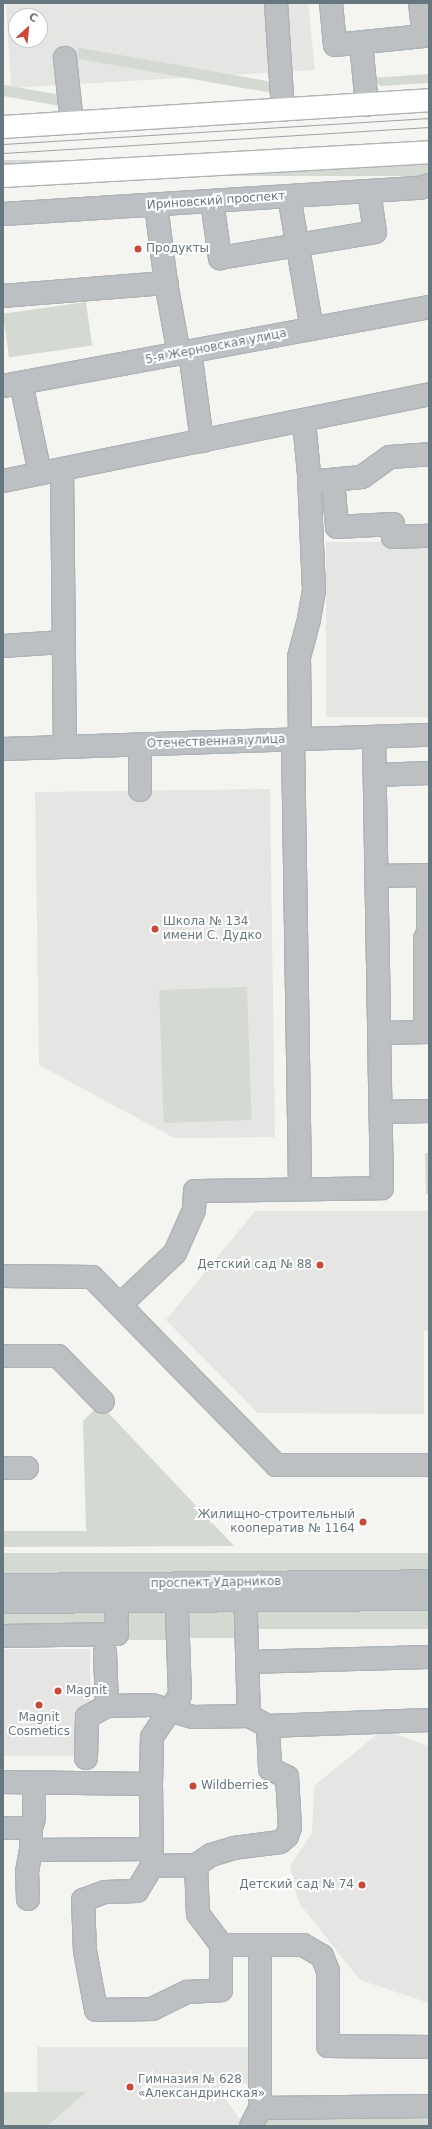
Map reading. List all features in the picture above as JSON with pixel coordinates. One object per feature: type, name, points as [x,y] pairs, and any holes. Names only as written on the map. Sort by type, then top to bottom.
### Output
[{"type":"main road","points":[[3,127],[429,100]]},
{"type":"main road","points":[[3,176],[429,152]]},
{"type":"street","points":[[276,3],[283,110]]},
{"type":"street","points":[[331,3],[335,45],[424,36],[420,3]]},
{"type":"street","points":[[361,43],[367,105]]},
{"type":"street","points":[[65,58],[72,123]]},
{"type":"street","name":"Ириновский проспект","points":[[3,214],[369,192],[420,188],[429,185]]},
{"type":"street","points":[[212,201],[220,258],[375,232],[369,192]]},
{"type":"street","points":[[289,196],[296,245],[312,329]]},
{"type":"street","points":[[156,205],[166,283],[185,353],[202,441]]},
{"type":"street","points":[[3,296],[166,283]]},
{"type":"street","name":"5-я Жерновская улица","points":[[12,385],[429,307]]},
{"type":"street","points":[[12,385],[40,473]]},
{"type":"street","points":[[3,481],[429,394]]},
{"type":"street","points":[[300,1189],[297,739],[299,657],[309,619],[314,590],[310,482],[304,420]]},
{"type":"street","points":[[310,482],[362,478],[390,457],[429,454]]},
{"type":"street","points":[[62,469],[65,747]]},
{"type":"street","points":[[333,480],[337,527],[392,524],[393,537],[429,536]]},
{"type":"street","points":[[3,646],[63,642]]},
{"type":"street","name":"Отечественная улица","points":[[3,749],[429,735]]},
{"type":"street","points":[[120,1305],[175,1252],[194,1210],[195,1191],[382,1188],[374,736]]},
{"type":"street","points":[[140,745],[140,790]]},
{"type":"street","points":[[375,775],[429,774]]},
{"type":"street","points":[[376,876],[428,875],[428,932],[425,938],[427,1032],[379,1033]]},
{"type":"street","points":[[381,1112],[429,1111]]},
{"type":"street","points":[[3,1276],[92,1277],[276,1464],[429,1465]]},
{"type":"street","points":[[3,1356],[58,1356],[103,1402]]},
{"type":"street","points":[[3,1468],[27,1468]]},
{"type":"street","name":"проспект Ударников","points":[[3,1602],[116,1593],[245,1591],[429,1580]]},
{"type":"street","name":"проспект Ударников","points":[[3,1584],[116,1593]]},
{"type":"street","points":[[31,1850],[151,1858],[196,1865],[211,1855],[234,1848],[280,1842],[287,1836],[290,1827],[287,1777],[270,1769],[258,1721],[247,1662],[245,1591]]},
{"type":"street","name":"проспект Ударников","points":[[245,1591],[429,1599]]},
{"type":"street","points":[[176,1592],[180,1695],[152,1736],[151,1858],[137,1891],[105,1892],[83,1900],[85,1951],[96,2010],[152,2009],[187,1992],[221,1990],[221,1945],[198,1914],[196,1865]]},
{"type":"street","points":[[3,1636],[117,1634],[116,1593]]},
{"type":"street","points":[[105,1652],[107,1706]]},
{"type":"street","points":[[247,1662],[429,1657]]},
{"type":"street","points":[[86,1758],[87,1717],[107,1706],[152,1705],[193,1717],[258,1721],[429,1720]]},
{"type":"street","points":[[3,1782],[151,1784]]},
{"type":"street","points":[[28,1899],[27,1872],[31,1850],[31,1828],[34,1818],[34,1789]]},
{"type":"street","points":[[3,1828],[31,1828]]},
{"type":"street","points":[[221,1945],[303,1945],[322,1956],[328,1971],[328,2046],[429,2047]]},
{"type":"street","points":[[260,1945],[256,2117],[429,2106]]},
{"type":"shaded area","points":[[6,3],[308,3],[315,70],[11,88],[9,48],[48,48],[48,8],[8,8],[8,37]]},
{"type":"shaded area","points":[[79,48],[273,82],[271,93],[77,59]]},
{"type":"shaded area","points":[[429,74],[429,83],[381,86],[375,82],[373,78]]},
{"type":"shaded area","points":[[4,85],[61,95],[59,106],[3,96]]},
{"type":"shaded area","points":[[3,160],[429,160],[429,176],[3,176]]},
{"type":"shaded area","points":[[86,302],[92,346],[9,357],[3,314]]},
{"type":"shaded area","points":[[326,542],[429,542],[429,717],[326,717]]},
{"type":"shaded area","name":"Школа № 134 имени С. Дудко","points":[[270,789],[275,1137],[174,1138],[39,1065],[35,792]]},
{"type":"shaded area","points":[[247,987],[252,1120],[164,1123],[159,990]]},
{"type":"shaded area","points":[[425,1153],[429,1153],[429,1194],[426,1194]]},
{"type":"shaded area","name":"Детский сад № 88","points":[[255,1211],[429,1211],[429,1331],[424,1331],[424,1414],[258,1413],[166,1320]]},
{"type":"shaded area","points":[[100,1404],[234,1546],[3,1547],[3,1531],[86,1531],[83,1421]]},
{"type":"shaded area","points":[[3,1553],[429,1553],[429,1574],[3,1574]]},
{"type":"shaded area","points":[[257,1610],[429,1610],[429,1629],[257,1629]]},
{"type":"shaded area","points":[[127,1611],[170,1611],[170,1640],[127,1640]]},
{"type":"shaded area","points":[[186,1611],[240,1611],[240,1638],[186,1638]]},
{"type":"shaded area","points":[[3,1612],[104,1612],[104,1625],[3,1625]]},
{"type":"shaded area","points":[[3,1649],[90,1649],[90,1756],[3,1756]]},
{"type":"shaded area","name":"Детский сад № 74","points":[[384,1733],[401,1736],[429,1746],[429,2003],[360,1980],[299,1903],[290,1866],[312,1833],[314,1786],[376,1735]]},
{"type":"shaded area","name":"Гимназия № 628 «Александринская»","points":[[37,2047],[250,2047],[250,2084],[223,2084],[223,2096],[245,2126],[38,2126]]},
{"type":"shaded area","points":[[3,2092],[86,2092],[47,2126],[3,2126]]},
{"type":"shaded area","points":[[429,2114],[429,2126],[264,2126],[264,2117]]},
{"type":"tram line","points":[[3,144],[429,118]]},
{"type":"tram line","points":[[3,153],[429,127]]},
{"type":"place","name":"Продукты","points":[[138,249]]},
{"type":"place","name":"Школа № 134 имени С. Дудко","points":[[155,929]]},
{"type":"place","name":"Детский сад № 88","points":[[320,1265]]},
{"type":"place","name":"Жилищно-строительный кооператив № 1164","points":[[363,1522]]},
{"type":"place","name":"Magnit","points":[[58,1691]]},
{"type":"place","name":"Magnit Cosmetics","points":[[39,1705]]},
{"type":"place","name":"Wildberries","points":[[193,1786]]},
{"type":"place","name":"Детский сад № 74","points":[[362,1885]]},
{"type":"place","name":"Гимназия № 628 «Александринская»","points":[[130,2087]]}]
